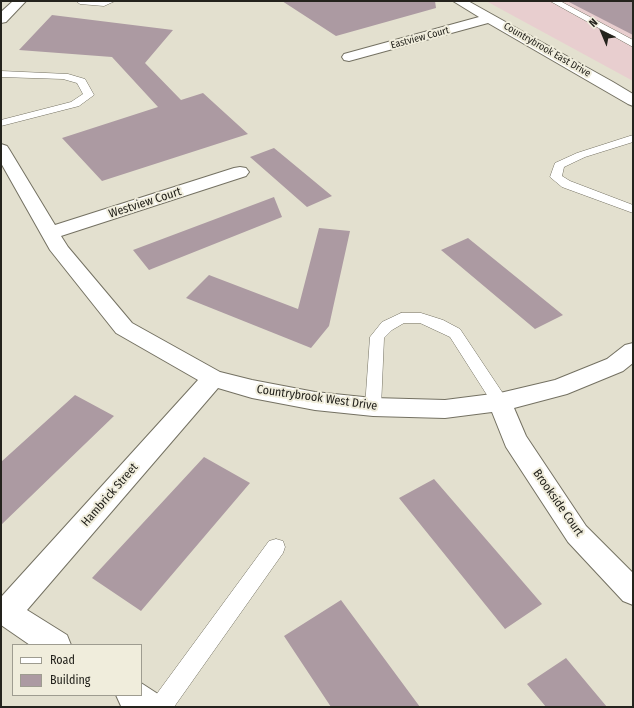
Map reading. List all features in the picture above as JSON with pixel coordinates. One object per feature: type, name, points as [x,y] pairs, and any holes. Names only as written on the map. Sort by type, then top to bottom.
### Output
[{"type":"street","points":[[1,18],[20,1]]},
{"type":"street","name":"Countrybrook East Drive","points":[[459,1],[608,85],[633,102]]},
{"type":"street","name":"Eastview Court","points":[[349,57],[490,18]]},
{"type":"street","name":"Countrybrook West Drive","points":[[1,150],[60,250],[124,328],[213,378],[252,389],[315,400],[373,407],[445,409],[500,402],[559,388],[615,364],[633,351]]},
{"type":"street","name":"Westview Court","points":[[50,233],[240,172]]},
{"type":"street","name":"Hambrick Street","points":[[4,611],[213,378]]},
{"type":"street","name":"Brookside Court","points":[[500,402],[515,440],[578,534],[633,592]]},
{"type":"street","points":[[4,611],[54,644]]},
{"type":"street","points":[[134,696],[150,707]]},
{"type":"lane","points":[[80,1],[104,3],[111,1]]},
{"type":"lane","points":[[554,1],[633,44]]},
{"type":"lane","points":[[1,74],[64,76],[81,81],[89,95],[75,104],[1,123]]},
{"type":"lane","points":[[633,138],[581,155],[559,165],[556,177],[573,187],[633,209]]},
{"type":"lane","points":[[373,407],[377,337],[387,326],[401,318],[421,318],[438,324],[454,333],[500,402]]},
{"type":"lane","points":[[161,707],[276,547]]},
{"type":"shaded area","points":[[486,1],[633,1],[633,81]]},
{"type":"building","points":[[282,1],[435,1],[436,8],[336,36]]},
{"type":"building","points":[[567,1],[633,1],[633,35]]},
{"type":"building","points":[[52,15],[173,30],[145,63],[181,100],[203,93],[248,134],[102,181],[62,138],[158,107],[112,57],[19,50]]},
{"type":"building","points":[[274,148],[332,196],[307,207],[250,157]]},
{"type":"building","points":[[274,197],[282,217],[149,270],[133,250]]},
{"type":"building","points":[[319,228],[350,231],[329,326],[311,348],[186,298],[209,275],[298,309]]},
{"type":"building","points":[[468,238],[563,315],[535,329],[441,250]]},
{"type":"building","points":[[75,395],[114,416],[1,525],[1,462]]},
{"type":"building","points":[[204,457],[250,483],[141,611],[92,578]]},
{"type":"building","points":[[434,479],[542,604],[505,629],[399,498]]},
{"type":"building","points":[[341,600],[420,707],[331,707],[284,636]]},
{"type":"building","points":[[566,658],[607,707],[546,707],[527,684]]}]
